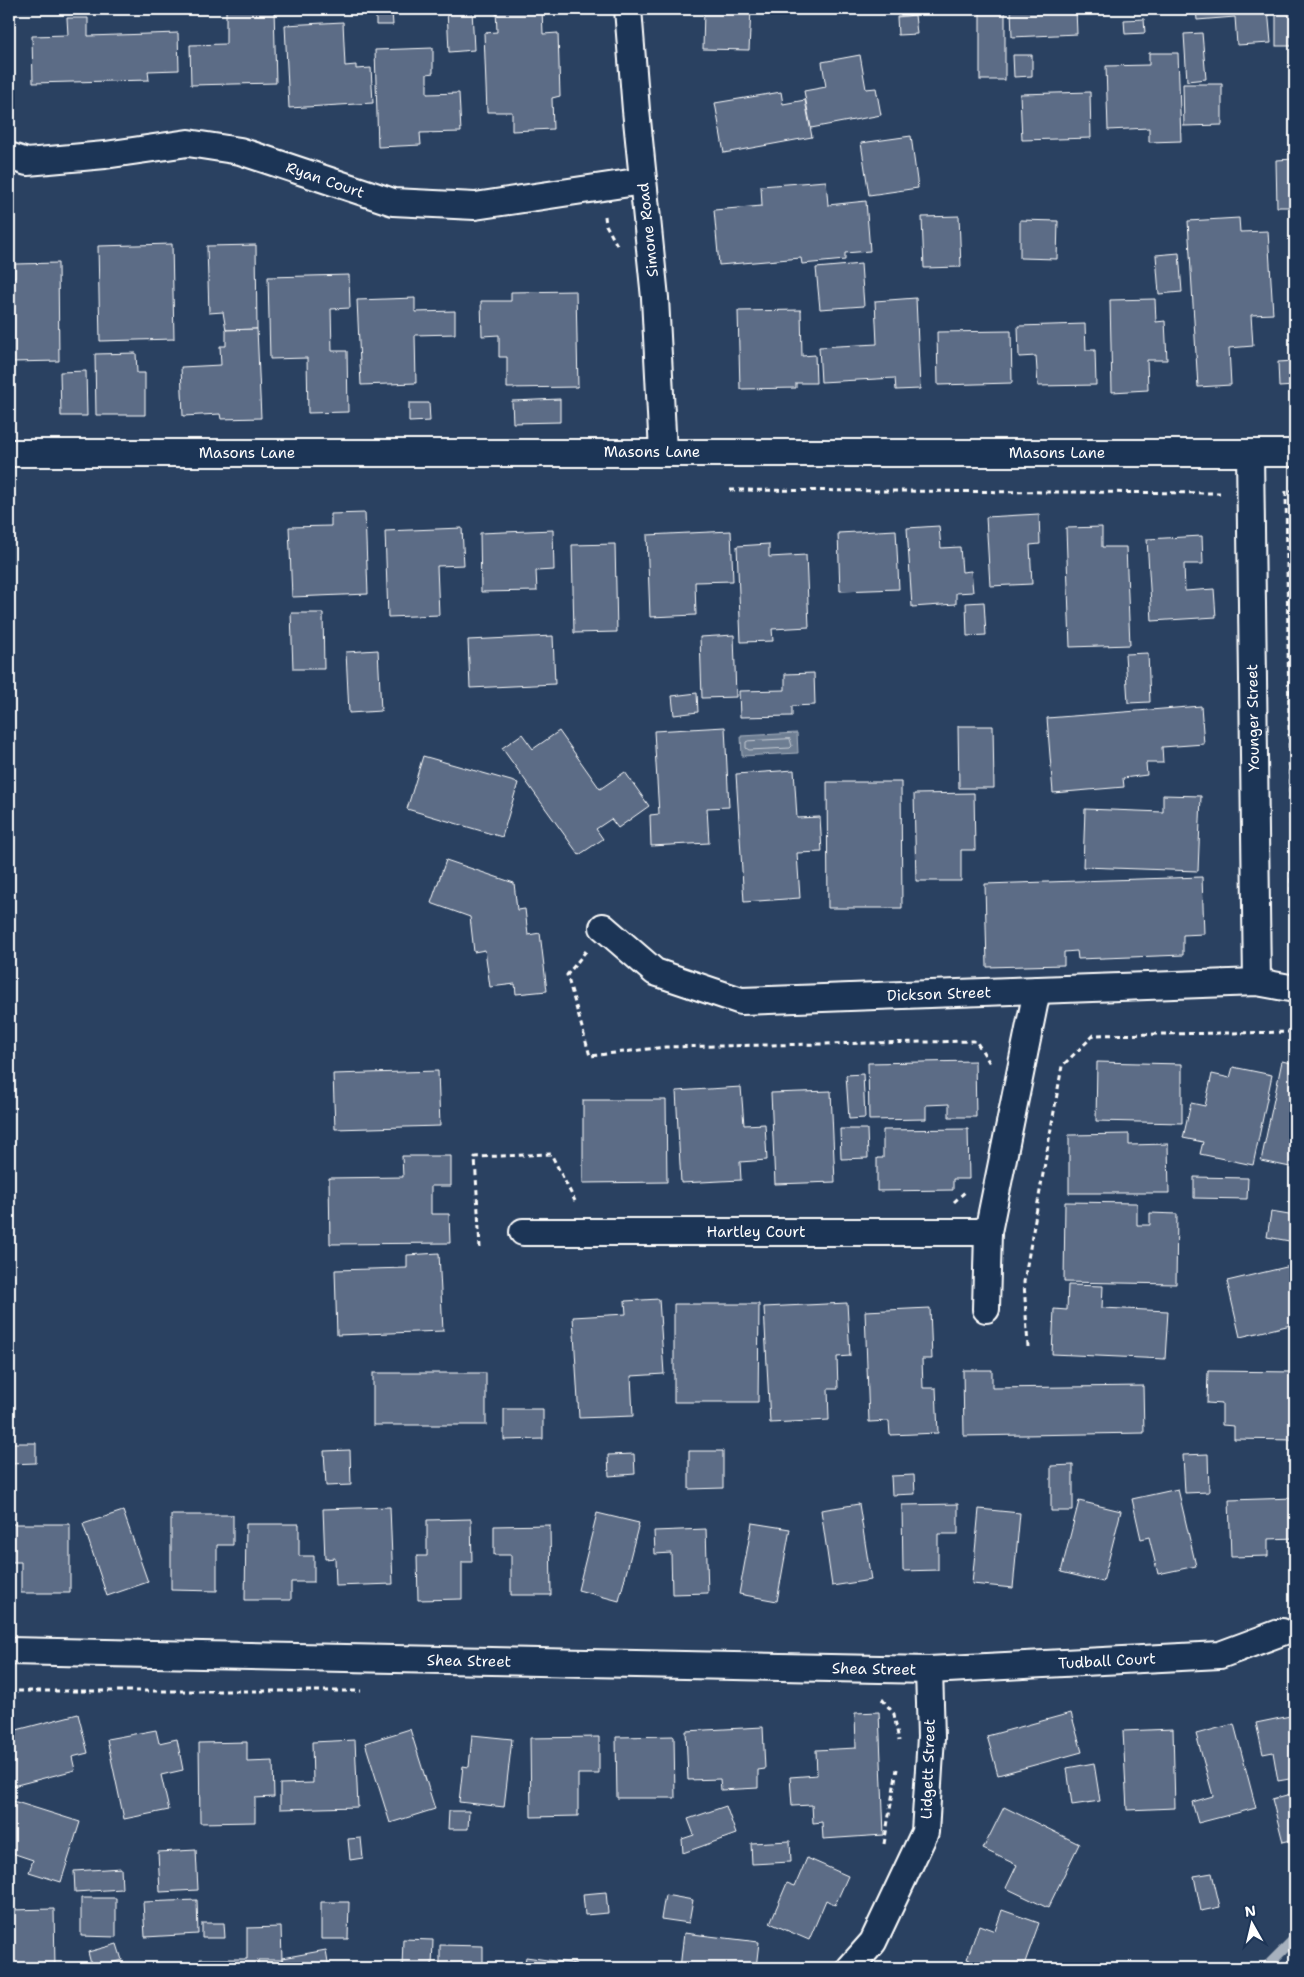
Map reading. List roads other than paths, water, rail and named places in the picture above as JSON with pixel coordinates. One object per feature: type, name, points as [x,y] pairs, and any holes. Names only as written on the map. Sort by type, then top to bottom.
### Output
[{"type":"street","name":"Simone Road","points":[[628,9],[655,298],[663,452]]},
{"type":"street","name":"Ryan Court","points":[[9,156],[27,162],[188,143],[240,151],[393,202],[475,206],[643,181]]},
{"type":"street","name":"Masons Lane","points":[[9,453],[663,452],[1295,454]]},
{"type":"street","name":"Younger Street","points":[[1250,453],[1257,982]]},
{"type":"street","name":"Dickson Street","points":[[603,927],[655,972],[741,1001],[1257,982],[1295,989]]},
{"type":"street","points":[[986,1309],[988,1232],[1037,990]]},
{"type":"street","name":"Hartley Court","points":[[523,1232],[988,1232]]},
{"type":"street","name":"Tudball Court","points":[[929,1670],[1220,1656],[1282,1632]]},
{"type":"street","name":"Shea Street","points":[[9,1651],[929,1670]]},
{"type":"street","name":"Lidgett Street","points":[[850,1968],[873,1942],[925,1832],[931,1737],[929,1670]]},
{"type":"water","points":[[797,733],[798,753],[742,756],[741,736]]},
{"type":"waterway","points":[[1265,1968],[1295,1938]]}]
